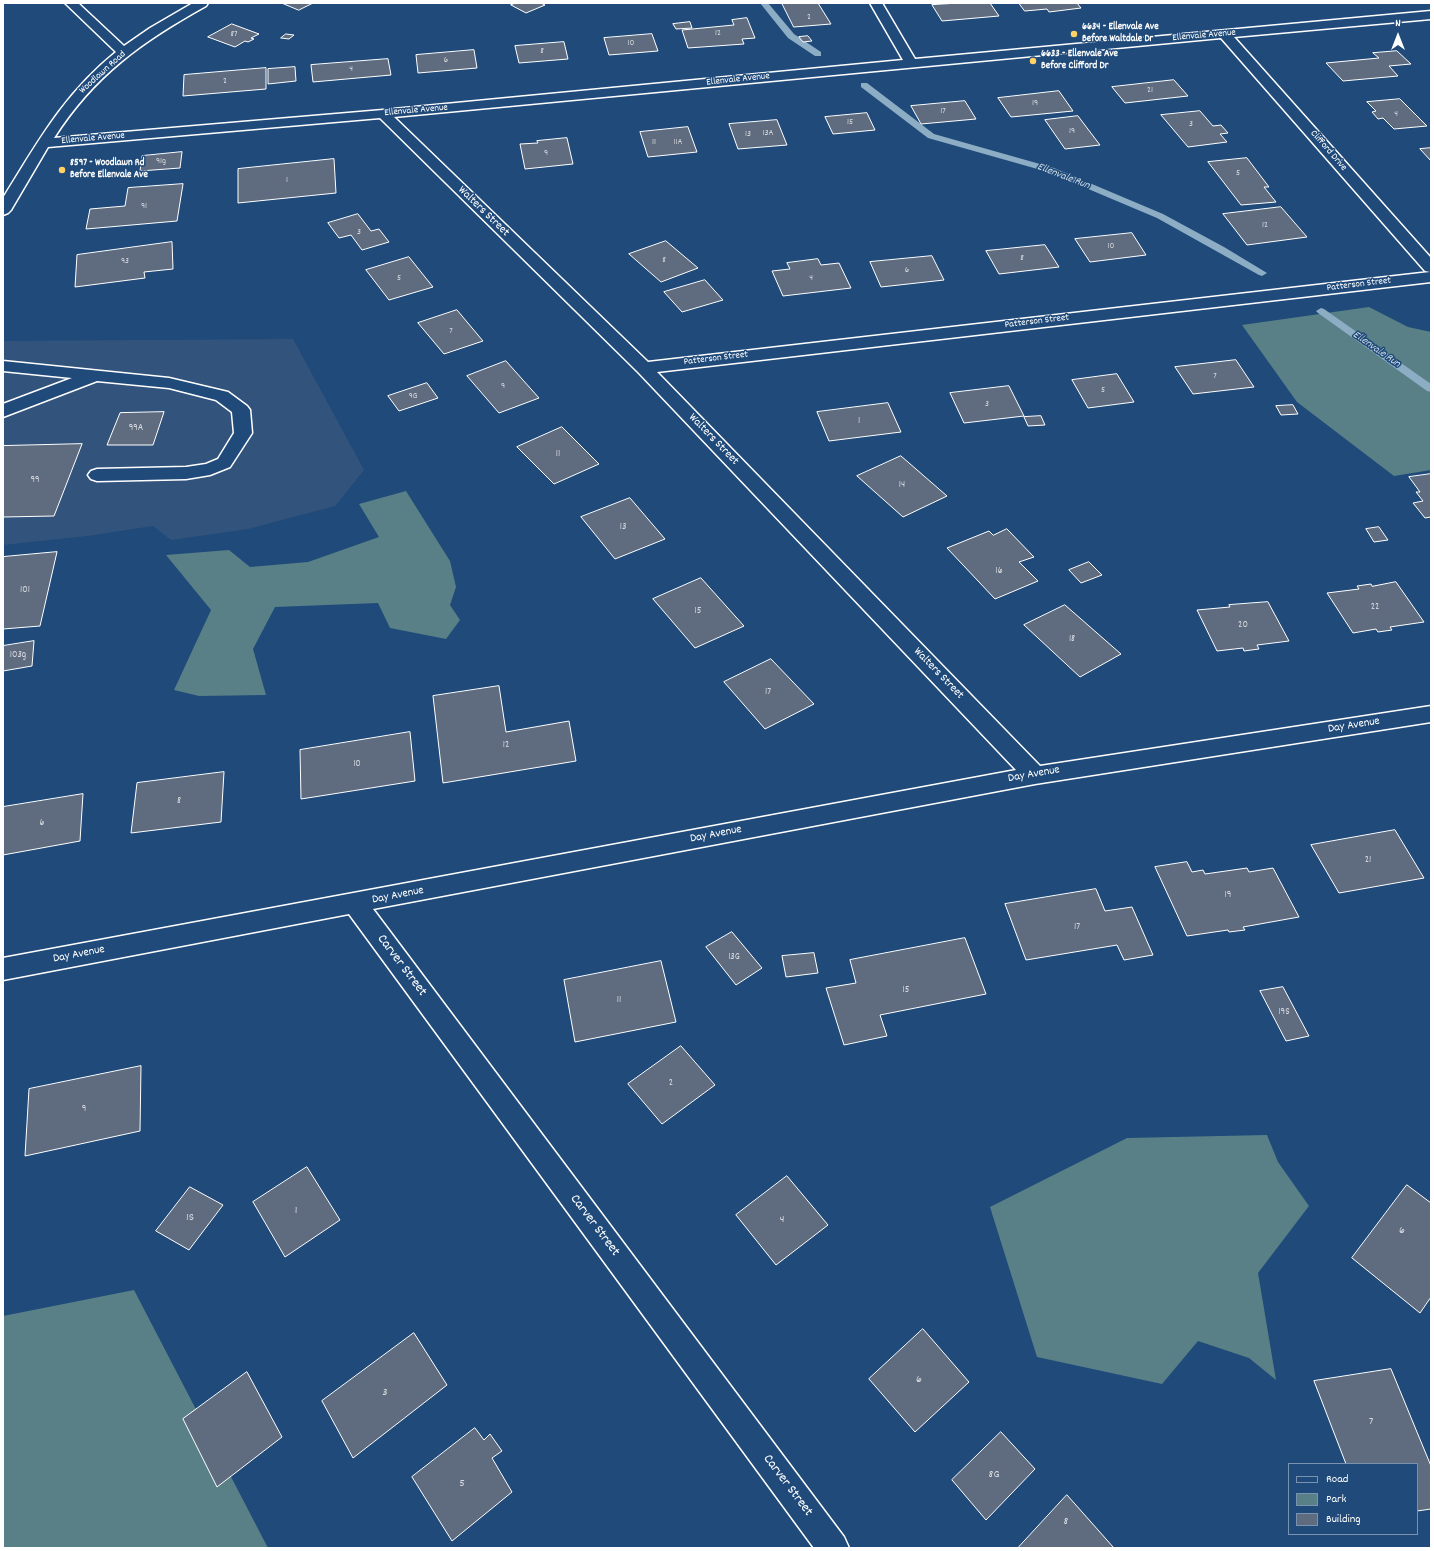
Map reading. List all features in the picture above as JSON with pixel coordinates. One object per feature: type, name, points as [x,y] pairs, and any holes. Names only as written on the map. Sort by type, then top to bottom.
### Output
[{"type":"street","points":[[71,3],[124,53]]},
{"type":"street","name":"Woodlawn Road","points":[[3,210],[45,143],[74,100],[84,88],[124,53],[202,3]]},
{"type":"street","points":[[876,3],[911,63]]},
{"type":"street","name":"Ellenvale Avenue","points":[[45,143],[383,114],[1431,15]]},
{"type":"street","name":"Clifford Drive","points":[[1224,34],[1431,268]]},
{"type":"street","name":"Walters Street","points":[[383,114],[644,368],[1035,774]]},
{"type":"street","name":"Patterson Street","points":[[644,368],[1431,277]]},
{"type":"street","points":[[3,366],[169,382],[222,396],[241,410],[243,433],[224,463],[210,469],[186,473],[97,475]]},
{"type":"street","points":[[3,411],[96,375]]},
{"type":"street","name":"Day Avenue","points":[[3,970],[1035,774],[1431,714]]},
{"type":"street","name":"Carver Street","points":[[355,904],[833,1548]]},
{"type":"shaded area","points":[[293,339],[364,470],[335,506],[248,529],[171,540],[153,526],[87,536],[3,545],[3,341]]},
{"type":"green space","points":[[1369,307],[1408,327],[1431,332],[1431,470],[1394,476],[1297,402],[1242,325]]},
{"type":"green space","points":[[406,491],[450,561],[456,587],[450,605],[460,620],[446,639],[390,628],[378,603],[275,607],[253,649],[266,695],[199,696],[174,690],[211,610],[166,555],[229,550],[250,567],[308,562],[379,537],[359,504]]},
{"type":"green space","points":[[1267,1135],[1278,1162],[1309,1206],[1258,1273],[1276,1380],[1249,1358],[1198,1341],[1162,1384],[1037,1357],[990,1207],[1127,1138]]},
{"type":"green space","points":[[134,1290],[268,1548],[3,1548],[3,1316]]},
{"type":"building","points":[[282,3],[313,3],[299,10]]},
{"type":"building","points":[[516,3],[541,3],[545,5],[526,13],[511,5]]},
{"type":"building","points":[[782,3],[818,3],[831,24],[794,27]]},
{"type":"building","points":[[990,3],[999,16],[942,21],[932,5]]},
{"type":"building","points":[[1019,3],[1077,3],[1081,8],[1049,12],[1047,9],[1025,11]]},
{"type":"building","points":[[747,18],[755,38],[742,39],[744,44],[688,48],[682,30],[734,25],[732,20]]},
{"type":"building","points":[[690,22],[692,28],[676,29],[673,24]]},
{"type":"building","points":[[232,24],[259,34],[251,38],[254,39],[248,42],[245,41],[235,47],[208,37]]},
{"type":"building","points":[[286,34],[294,35],[289,39],[281,38]]},
{"type":"building","points":[[652,34],[658,51],[609,55],[604,38]]},
{"type":"building","points":[[808,36],[812,41],[803,42],[799,37]]},
{"type":"building","points":[[564,42],[568,59],[519,63],[515,46]]},
{"type":"building","points":[[474,50],[477,68],[418,73],[416,55]]},
{"type":"building","points":[[1397,51],[1411,64],[1389,66],[1398,76],[1343,81],[1326,63],[1379,58],[1373,53]]},
{"type":"building","points":[[388,59],[391,75],[313,82],[311,65]]},
{"type":"building","points":[[295,67],[296,81],[268,84],[268,69]]},
{"type":"building","points":[[266,68],[266,89],[183,96],[184,75]]},
{"type":"building","points":[[1174,80],[1188,96],[1125,103],[1112,87]]},
{"type":"building","points":[[1059,91],[1073,111],[1011,117],[998,98]]},
{"type":"building","points":[[1400,99],[1427,126],[1394,129],[1383,118],[1378,119],[1372,112],[1376,111],[1367,102]]},
{"type":"building","points":[[965,101],[976,119],[921,124],[911,106]]},
{"type":"building","points":[[1200,111],[1213,126],[1221,125],[1228,133],[1220,134],[1227,142],[1188,147],[1161,115]]},
{"type":"building","points":[[867,113],[875,130],[833,134],[825,117]]},
{"type":"building","points":[[1078,116],[1100,145],[1065,149],[1045,120]]},
{"type":"building","points":[[777,120],[787,145],[738,149],[729,124]]},
{"type":"building","points":[[688,127],[697,152],[648,157],[640,132]]},
{"type":"building","points":[[567,138],[573,164],[525,169],[520,144],[538,143],[537,141]]},
{"type":"building","points":[[1431,148],[1431,161],[1420,149]]},
{"type":"building","points":[[182,152],[180,168],[140,171],[142,156]]},
{"type":"building","points":[[1247,158],[1269,187],[1264,187],[1276,202],[1241,205],[1208,162]]},
{"type":"building","points":[[334,159],[336,193],[238,203],[238,169]]},
{"type":"building","points":[[183,184],[177,221],[86,229],[90,209],[125,206],[128,188]]},
{"type":"building","points":[[1281,207],[1307,237],[1247,245],[1223,214]]},
{"type":"building","points":[[358,214],[371,231],[379,229],[389,242],[362,250],[351,235],[339,238],[328,223]]},
{"type":"building","points":[[1132,233],[1146,255],[1090,262],[1075,239]]},
{"type":"building","points":[[666,241],[698,268],[661,282],[629,254]]},
{"type":"building","points":[[172,242],[173,269],[144,272],[145,278],[75,287],[77,255]]},
{"type":"building","points":[[1045,245],[1059,267],[999,274],[986,251]]},
{"type":"building","points":[[932,256],[944,280],[881,287],[870,262]]},
{"type":"building","points":[[409,257],[433,287],[389,300],[366,270]]},
{"type":"building","points":[[818,259],[821,265],[839,263],[851,288],[783,296],[772,271],[790,269],[787,263]]},
{"type":"building","points":[[705,280],[723,300],[682,312],[664,292]]},
{"type":"building","points":[[457,310],[483,341],[444,354],[418,323]]},
{"type":"building","points":[[1236,360],[1254,387],[1193,394],[1175,367]]},
{"type":"building","points":[[506,361],[539,398],[499,413],[467,376]]},
{"type":"building","points":[[1117,374],[1134,402],[1088,408],[1072,380]]},
{"type":"building","points":[[427,383],[438,398],[399,411],[388,396]]},
{"type":"building","points":[[1009,386],[1024,416],[964,423],[950,393]]},
{"type":"building","points":[[888,403],[901,432],[829,441],[817,412]]},
{"type":"building","points":[[1293,405],[1298,414],[1281,415],[1276,406]]},
{"type":"building","points":[[164,412],[153,445],[107,445],[120,413]]},
{"type":"building","points":[[1041,416],[1045,425],[1028,426],[1024,417]]},
{"type":"building","points":[[562,427],[599,464],[554,484],[517,447]]},
{"type":"building","points":[[82,444],[54,516],[3,517],[3,446]]},
{"type":"building","points":[[901,456],[947,496],[903,517],[857,476]]},
{"type":"building","points":[[1431,474],[1431,517],[1425,518],[1413,503],[1423,501],[1416,492],[1420,492],[1409,477]]},
{"type":"building","points":[[630,498],[665,539],[615,559],[581,517]]},
{"type":"building","points":[[1379,527],[1388,540],[1374,542],[1366,529]]},
{"type":"building","points":[[1007,529],[1034,557],[1019,562],[1038,581],[995,599],[947,548],[989,531],[993,535]]},
{"type":"building","points":[[57,552],[40,626],[3,629],[3,557]]},
{"type":"building","points":[[1089,562],[1102,575],[1081,583],[1069,570]]},
{"type":"building","points":[[701,578],[744,626],[695,648],[653,599]]},
{"type":"building","points":[[1396,582],[1424,622],[1390,627],[1392,630],[1378,632],[1376,629],[1353,633],[1327,593],[1359,589],[1357,586],[1371,584],[1372,586]]},
{"type":"building","points":[[1268,602],[1289,641],[1257,645],[1259,649],[1244,651],[1243,648],[1217,651],[1197,610],[1230,607],[1229,605]]},
{"type":"building","points":[[1065,605],[1121,654],[1080,677],[1024,625]]},
{"type":"building","points":[[34,641],[32,666],[3,671],[3,646]]},
{"type":"building","points":[[771,659],[814,704],[765,729],[724,682]]},
{"type":"building","points":[[499,686],[506,732],[569,721],[576,761],[443,783],[433,696]]},
{"type":"building","points":[[410,732],[415,781],[301,799],[300,750]]},
{"type":"building","points":[[224,772],[221,822],[131,833],[137,783]]},
{"type":"building","points":[[83,794],[80,841],[3,855],[3,807]]},
{"type":"building","points":[[1395,830],[1424,878],[1339,893],[1311,845]]},
{"type":"building","points":[[1187,862],[1192,872],[1203,870],[1205,874],[1247,868],[1249,872],[1273,868],[1299,917],[1243,927],[1245,930],[1229,932],[1228,930],[1187,936],[1155,867]]},
{"type":"building","points":[[1096,889],[1105,911],[1132,907],[1153,955],[1124,960],[1117,945],[1026,960],[1005,904]]},
{"type":"building","points":[[732,932],[762,968],[736,985],[706,947]]},
{"type":"building","points":[[965,938],[986,994],[880,1015],[887,1036],[844,1045],[826,988],[856,983],[850,960]]},
{"type":"building","points":[[814,953],[818,973],[786,977],[782,956]]},
{"type":"building","points":[[661,961],[676,1022],[575,1042],[564,980]]},
{"type":"building","points":[[1283,987],[1309,1036],[1286,1041],[1260,991]]},
{"type":"building","points":[[681,1046],[715,1085],[662,1124],[628,1084]]},
{"type":"building","points":[[141,1066],[140,1131],[25,1156],[29,1089]]},
{"type":"building","points":[[307,1167],[340,1220],[285,1257],[253,1202]]},
{"type":"building","points":[[787,1176],[828,1225],[776,1265],[736,1215]]},
{"type":"building","points":[[1407,1185],[1431,1203],[1431,1297],[1420,1313],[1352,1258]]},
{"type":"building","points":[[190,1187],[223,1205],[189,1250],[156,1231]]},
{"type":"building","points":[[923,1329],[969,1382],[915,1432],[869,1379]]},
{"type":"building","points":[[414,1333],[447,1385],[353,1458],[322,1401]]},
{"type":"building","points":[[1391,1369],[1431,1466],[1431,1509],[1418,1511],[1418,1463],[1346,1463],[1314,1381]]},
{"type":"building","points":[[247,1372],[282,1437],[217,1487],[183,1419]]},
{"type":"building","points":[[475,1428],[484,1440],[490,1434],[502,1451],[492,1458],[512,1492],[452,1541],[412,1477]]},
{"type":"building","points":[[1001,1432],[1035,1469],[986,1520],[952,1480]]},
{"type":"building","points":[[1067,1495],[1114,1548],[1018,1548]]},
{"type":"waterway","name":"Ellenvale Run","points":[[764,3],[791,36],[818,54]]},
{"type":"waterway","name":"Ellenvale Run","points":[[864,85],[931,136],[1051,170],[1160,216],[1262,273]]},
{"type":"waterway","name":"Ellenvale Run","points":[[1321,311],[1431,389]]},
{"type":"place","name":"6634 - Ellenvale Ave Before Waltdale Dr","points":[[1074,34]]},
{"type":"place","name":"6633 - Ellenvale Ave Before Clifford Dr","points":[[1033,61]]},
{"type":"place","name":"8597 - Woodlawn Rd Before Ellenvale Ave","points":[[62,170]]}]
